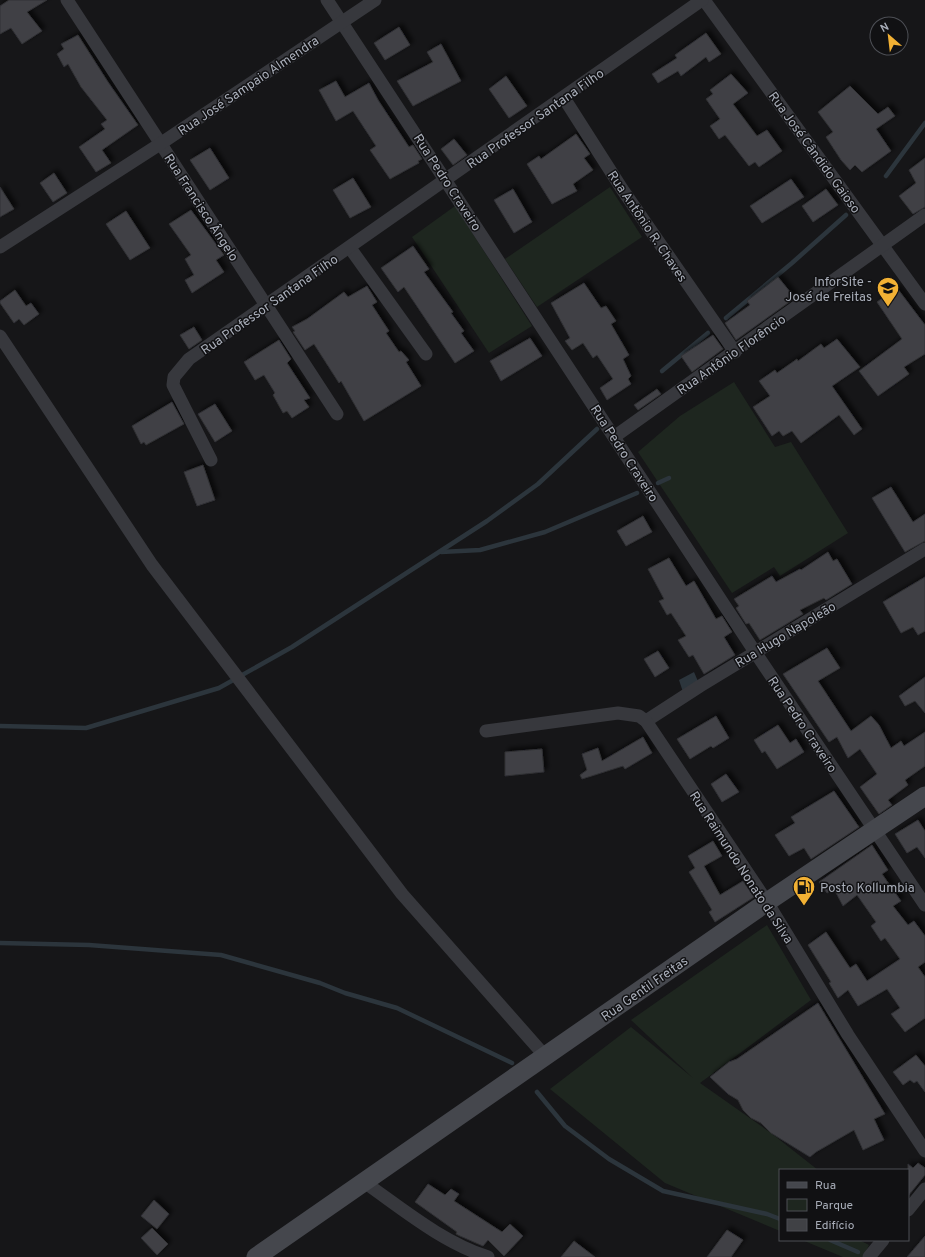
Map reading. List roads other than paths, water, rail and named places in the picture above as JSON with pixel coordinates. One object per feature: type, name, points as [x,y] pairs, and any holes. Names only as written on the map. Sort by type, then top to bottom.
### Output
[{"type":"main road","name":"Rua Gentil Freitas","points":[[256,1257],[767,902],[875,831],[925,796]]},
{"type":"street","name":"Rua Francisco Ângelo","points":[[67,0],[337,414]]},
{"type":"street","name":"Rua Pedro Craveiro","points":[[327,0],[447,180],[755,652],[925,905]]},
{"type":"street","name":"Rua José Sampaio Almendra","points":[[0,247],[160,144],[375,0]]},
{"type":"street","name":"Rua Professor Santana Filho","points":[[211,460],[173,385],[174,377],[190,359],[703,0]]},
{"type":"street","name":"Rua José Cândido Gaioso","points":[[703,0],[925,304]]},
{"type":"street","name":"Rua Antônio R. Chaves","points":[[564,98],[622,189],[735,352]]},
{"type":"street","name":"Rua Antônio Florêncio","points":[[614,437],[925,215]]},
{"type":"street","points":[[350,248],[426,354]]},
{"type":"street","points":[[0,336],[152,565],[402,894],[545,1056]]},
{"type":"street","name":"Rua Hugo Napoleão","points":[[646,721],[755,652],[925,549]]},
{"type":"street","points":[[486,730],[618,713],[639,716],[646,721]]},
{"type":"street","name":"Rua Raimundo Nonato da Silva","points":[[646,721],[767,902],[848,1035],[925,1151]]},
{"type":"street","points":[[364,1182],[448,1240],[468,1250],[488,1257]]},
{"type":"street","points":[[909,1209],[925,1189]]},
{"type":"street","points":[[870,1257],[882,1241]]},
{"type":"waterway","points":[[886,176],[925,123]]},
{"type":"waterway","points":[[726,318],[792,263],[846,215]]},
{"type":"waterway","points":[[662,371],[708,333]]},
{"type":"waterway","points":[[0,726],[86,728],[219,688],[292,647],[487,521],[538,484],[597,429]]},
{"type":"waterway","points":[[658,483],[669,478]]},
{"type":"waterway","points":[[441,552],[480,550],[545,532],[637,493]]},
{"type":"waterway","points":[[0,943],[89,945],[221,955],[320,983],[345,993],[397,1008],[512,1063]]},
{"type":"waterway","points":[[537,1092],[565,1126],[609,1159],[663,1191],[767,1214],[779,1219]]},
{"type":"waterway","points":[[832,1241],[858,1252]]},
{"type":"place","name":"InforSite - José de Freitas","points":[[888,308]]},
{"type":"place","name":"Posto Kollumbia","points":[[804,906]]}]
